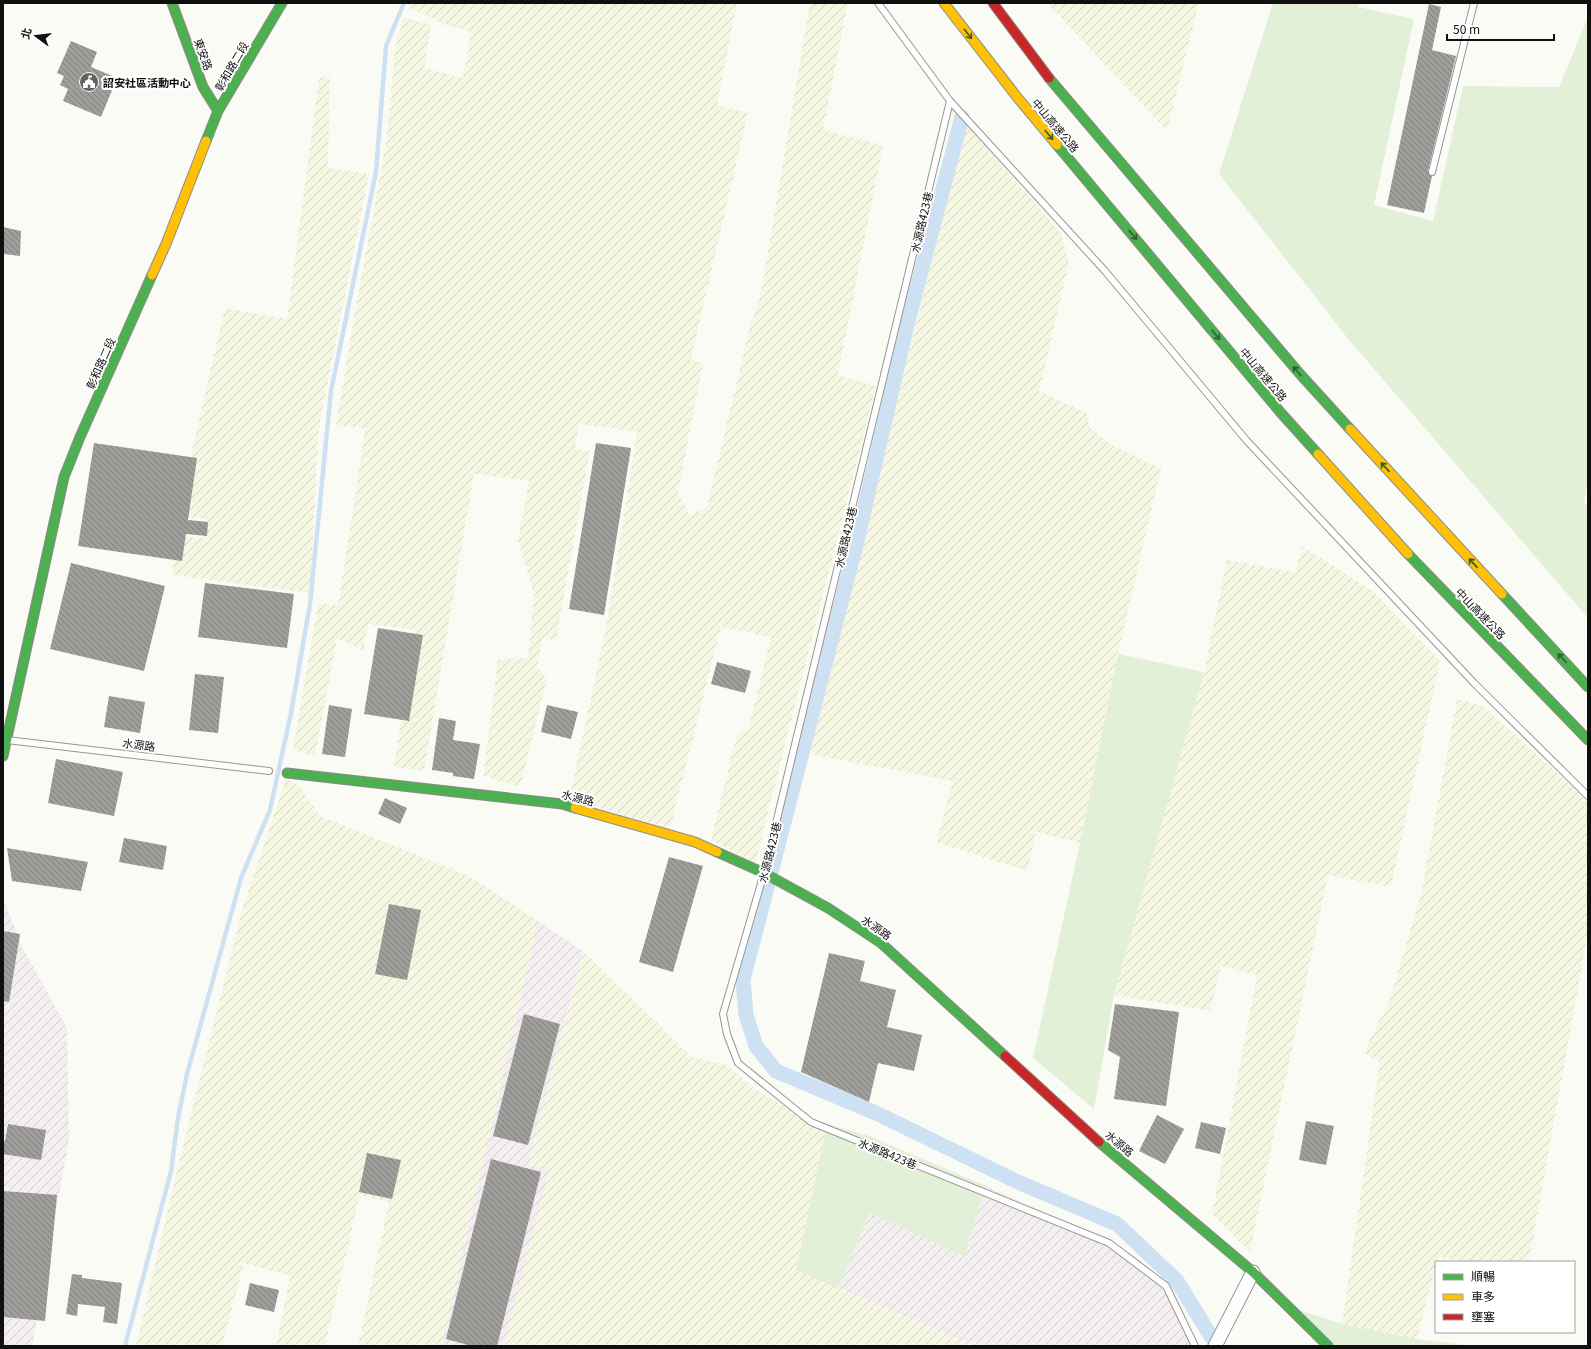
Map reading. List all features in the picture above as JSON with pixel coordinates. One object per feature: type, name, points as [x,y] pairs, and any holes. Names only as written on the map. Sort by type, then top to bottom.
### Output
[{"type":"main road","name":"東安路","points":[[172,3],[203,87],[218,111]]},
{"type":"main road","name":"彰和路二段","points":[[3,756],[4,740],[64,477],[80,437],[166,244],[218,111],[282,3]]},
{"type":"main road","name":"中山高速公路","points":[[944,3],[1017,97],[1281,413],[1420,568],[1588,740]]},
{"type":"main road","points":[[992,3],[1037,63],[1300,374],[1588,687]]},
{"type":"main road","name":"水源路","points":[[288,773],[562,804],[696,842],[764,873],[828,908],[882,943],[1089,1133],[1253,1272],[1328,1346]]},
{"type":"street","points":[[1215,1346],[1253,1272]]},
{"type":"lane","points":[[878,3],[950,101],[1104,270],[1247,441],[1474,683],[1588,796]]},
{"type":"lane","points":[[1432,172],[1474,3]]},
{"type":"lane","name":"水源路423巷","points":[[950,101],[764,873],[724,1014],[727,1034],[738,1063],[811,1122],[1109,1243],[1166,1286],[1195,1346]]},
{"type":"lane","name":"水源路","points":[[4,740],[269,771]]},
{"type":"shaded area","points":[[3,898],[22,947],[67,1028],[69,1139],[32,1346],[3,1346]]},
{"type":"shaded area","points":[[538,921],[583,951],[528,1165],[550,1169],[504,1346],[441,1346]]},
{"type":"shaded area","points":[[986,1186],[1098,1237],[1159,1285],[1186,1320],[1196,1346],[975,1346],[838,1288],[870,1213],[964,1256]]},
{"type":"green space","points":[[409,3],[737,3],[717,105],[748,113],[691,359],[703,364],[678,492],[690,516],[707,507],[750,326],[760,297],[810,3],[848,3],[823,130],[883,145],[838,375],[876,386],[755,864],[711,840],[737,734],[748,729],[771,637],[721,627],[670,829],[569,799],[606,628],[637,432],[579,424],[575,449],[590,451],[556,640],[542,638],[537,667],[547,679],[520,787],[483,776],[498,660],[528,658],[534,594],[518,541],[529,481],[474,474],[424,771],[394,767],[415,630],[368,624],[364,650],[337,639],[315,756],[293,750],[318,604],[338,605],[361,458],[365,428],[336,426],[351,334],[387,137],[395,47],[404,17],[431,25],[424,68],[463,78],[471,32],[443,24],[408,7]]},
{"type":"green space","points":[[1047,3],[1199,3],[1167,131]]},
{"type":"green space","points":[[1273,3],[1359,3],[1358,7],[1414,19],[1374,205],[1433,221],[1463,86],[1559,87],[1588,17],[1588,481],[1584,503],[1588,505],[1588,618],[1350,341],[1219,174]]},
{"type":"green space","points":[[330,75],[328,168],[369,174],[319,427],[310,593],[172,575],[176,536],[203,538],[206,519],[182,517],[193,446],[225,308],[287,319],[319,78]]},
{"type":"green space","points":[[966,124],[1061,233],[1069,264],[1039,391],[1088,414],[1089,427],[1110,444],[1161,469],[1118,654],[1080,843],[1036,832],[1027,871],[936,842],[953,781],[808,754]]},
{"type":"green space","points":[[1302,546],[1373,591],[1440,661],[1391,887],[1328,875],[1250,1252],[1212,1214],[1257,975],[1221,966],[1210,1011],[1114,995],[1204,672],[1227,560],[1295,572]]},
{"type":"green space","points":[[1118,654],[1204,672],[1114,995],[1094,1109],[1033,1058],[1080,843]]},
{"type":"green space","points":[[1457,699],[1483,706],[1588,801],[1588,932],[1529,1261],[1464,1261],[1438,1257],[1437,1261],[1435,1261],[1435,1269],[1417,1339],[1342,1324],[1380,1061],[1366,1055],[1367,1045],[1389,1001],[1421,895]]},
{"type":"green space","points":[[286,779],[298,784],[320,816],[470,876],[538,921],[441,1346],[358,1346],[389,1202],[360,1195],[325,1346],[276,1346],[290,1276],[244,1263],[222,1346],[136,1346],[181,1154],[243,907]]},
{"type":"green space","points":[[583,951],[692,1057],[727,1065],[754,1088],[799,1115],[827,1124],[796,1270],[975,1346],[504,1346],[549,1170],[528,1165]]},
{"type":"green space","points":[[827,1124],[869,1136],[986,1186],[964,1256],[870,1213],[838,1288],[796,1270]]},
{"type":"green space","points":[[1293,1308],[1342,1324],[1417,1339],[1473,1346],[1327,1346]]},
{"type":"building","points":[[1429,4],[1441,7],[1432,50],[1456,56],[1428,171],[1429,175],[1432,176],[1424,213],[1387,205]]},
{"type":"building","name":"詔安社區活動中心","points":[[71,41],[97,52],[91,67],[117,78],[101,117],[63,101],[68,89],[60,85],[64,76],[57,73]]},
{"type":"building","points":[[3,227],[21,231],[20,256],[4,254]]},
{"type":"building","points":[[94,443],[197,458],[188,520],[208,522],[207,536],[186,534],[182,561],[78,546]]},
{"type":"building","points":[[596,443],[631,448],[604,615],[569,609]]},
{"type":"building","points":[[71,563],[165,586],[144,671],[50,649]]},
{"type":"building","points":[[205,583],[294,594],[287,648],[198,637]]},
{"type":"building","points":[[378,628],[423,635],[409,721],[364,714]]},
{"type":"building","points":[[717,662],[751,671],[745,693],[711,684]]},
{"type":"building","points":[[195,674],[224,677],[218,733],[189,730]]},
{"type":"building","points":[[109,696],[145,702],[140,733],[104,727]]},
{"type":"building","points":[[329,705],[352,709],[345,757],[322,754]]},
{"type":"building","points":[[547,705],[578,712],[571,739],[541,732]]},
{"type":"building","points":[[439,718],[456,721],[453,740],[480,744],[474,779],[453,776],[453,773],[432,770]]},
{"type":"building","points":[[56,759],[123,772],[114,816],[48,803]]},
{"type":"building","points":[[385,798],[407,808],[400,824],[378,814]]},
{"type":"building","points":[[124,838],[167,846],[163,870],[119,862]]},
{"type":"building","points":[[7,848],[88,862],[81,891],[12,881]]},
{"type":"building","points":[[669,857],[703,866],[673,972],[639,962]]},
{"type":"building","points":[[389,904],[421,910],[407,980],[375,974]]},
{"type":"building","points":[[3,931],[20,934],[9,1002],[3,1001]]},
{"type":"building","points":[[829,953],[865,961],[860,981],[896,990],[887,1027],[922,1035],[914,1071],[878,1063],[869,1102],[801,1072]]},
{"type":"building","points":[[1115,1004],[1179,1012],[1166,1106],[1114,1099],[1120,1057],[1108,1050]]},
{"type":"building","points":[[524,1014],[560,1024],[528,1145],[493,1136]]},
{"type":"building","points":[[1157,1115],[1184,1129],[1165,1164],[1139,1151]]},
{"type":"building","points":[[1306,1121],[1334,1126],[1326,1165],[1299,1160]]},
{"type":"building","points":[[1201,1122],[1226,1128],[1220,1154],[1195,1148]]},
{"type":"building","points":[[8,1124],[46,1130],[41,1160],[3,1154],[3,1141],[5,1141]]},
{"type":"building","points":[[367,1153],[401,1160],[392,1199],[359,1192]]},
{"type":"building","points":[[491,1159],[541,1172],[497,1346],[472,1346],[446,1339]]},
{"type":"building","points":[[3,1191],[57,1195],[45,1321],[3,1317]]},
{"type":"building","points":[[72,1274],[82,1275],[82,1278],[122,1283],[117,1324],[103,1322],[105,1307],[78,1304],[77,1316],[66,1314]]},
{"type":"building","points":[[250,1283],[279,1290],[274,1312],[245,1305]]},
{"type":"waterway","points":[[125,1346],[171,1171],[178,1118],[187,1074],[241,878],[270,810],[291,713],[310,604],[331,391],[376,172],[386,46],[404,3]]},
{"type":"waterway","points":[[962,117],[908,321],[857,541],[743,980],[746,1015],[756,1046],[776,1071],[876,1113],[1020,1183],[1117,1224],[1177,1281],[1217,1346]]},
{"type":"traffic: fast","points":[[172,3],[203,87],[218,111]]},
{"type":"traffic: fast","points":[[206,141],[218,111],[282,3]]},
{"type":"traffic: fast","points":[[1049,78],[1300,374],[1350,429]]},
{"type":"traffic: fast","points":[[1057,145],[1281,413],[1318,454]]},
{"type":"traffic: fast","points":[[3,756],[64,477],[80,437],[152,275]]},
{"type":"traffic: fast","points":[[1408,554],[1588,740]]},
{"type":"traffic: fast","points":[[1502,594],[1588,687]]},
{"type":"traffic: fast","points":[[287,773],[562,804],[575,808]]},
{"type":"traffic: fast","points":[[717,852],[764,873],[828,908],[881,943],[1005,1056]]},
{"type":"traffic: fast","points":[[1099,1142],[1253,1272],[1328,1346]]},
{"type":"traffic: slow","points":[[944,3],[1017,97],[1057,145]]},
{"type":"traffic: slow","points":[[152,275],[166,244],[206,141]]},
{"type":"traffic: slow","points":[[1350,429],[1502,594]]},
{"type":"traffic: slow","points":[[1318,454],[1408,554]]},
{"type":"traffic: slow","points":[[575,808],[695,842],[717,852]]},
{"type":"traffic: jam","points":[[993,3],[1049,78]]},
{"type":"traffic: jam","points":[[1005,1056],[1099,1142]]},
{"type":"place","name":"詔安社區活動中心","points":[[89,82]]}]
